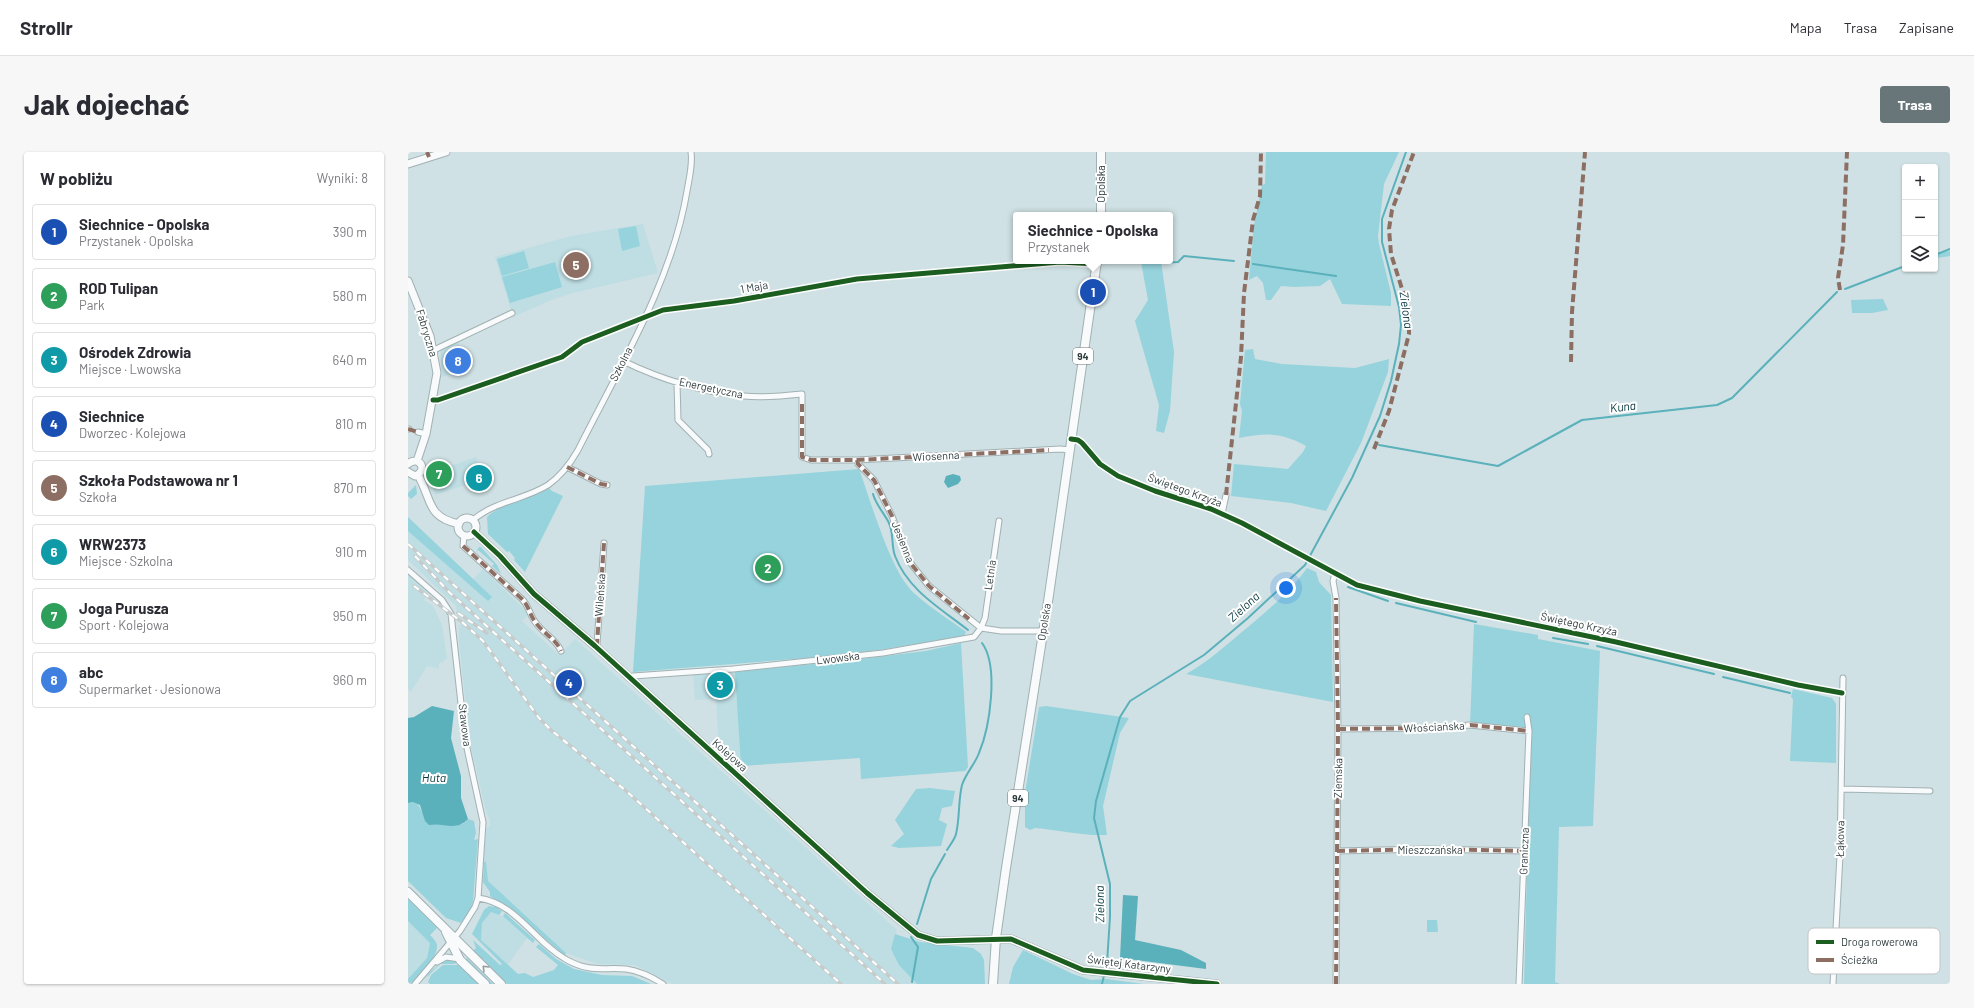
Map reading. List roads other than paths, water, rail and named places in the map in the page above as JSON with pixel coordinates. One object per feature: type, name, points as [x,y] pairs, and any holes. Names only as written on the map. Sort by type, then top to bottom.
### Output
[{"type":"main road","name":"Opolska","points":[[1100,212],[1101,152]]},
{"type":"main road","name":"Opolska","points":[[993,984],[996,938],[1097,264]]},
{"type":"main road","points":[[408,892],[443,926],[453,940],[501,984]]},
{"type":"main road","points":[[453,940],[460,960],[485,984]]},
{"type":"street","points":[[408,164],[428,155],[446,152]]},
{"type":"street","name":"Szkolna","points":[[473,520],[490,508],[534,492],[548,485],[567,467],[578,450],[644,318],[669,262],[680,228],[689,182],[690,152]]},
{"type":"street","name":"1 Maja","points":[[432,400],[438,400],[562,358],[582,342],[663,310],[734,301],[857,279],[1036,264]]},
{"type":"street","name":"Fabryczna","points":[[408,281],[434,350],[436,373],[426,434],[417,461]]},
{"type":"street","points":[[434,350],[512,313]]},
{"type":"street","name":"Energetyczna","points":[[623,361],[677,382],[702,389],[744,396],[802,394],[802,457]]},
{"type":"street","points":[[677,382],[678,420],[708,450],[709,454]]},
{"type":"street","points":[[418,432],[426,434]]},
{"type":"street","name":"Świętego Krzyża","points":[[1071,440],[1078,440],[1082,443],[1100,464],[1118,476],[1222,514],[1357,585],[1420,601],[1609,640],[1798,685],[1842,693]]},
{"type":"street","name":"Wiosenna","points":[[802,457],[812,460],[857,460],[1060,449],[1070,450]]},
{"type":"street","points":[[408,464],[414,460],[417,461],[420,463],[422,470],[418,475],[412,476],[408,472]]},
{"type":"street","name":"Jesienna","points":[[857,460],[858,464],[874,480],[892,516],[905,552],[919,575],[950,604],[981,628]]},
{"type":"street","points":[[567,467],[601,484],[607,485]]},
{"type":"street","points":[[418,475],[428,501],[436,514],[444,520],[459,524]]},
{"type":"street","points":[[1222,514],[1226,496]]},
{"type":"street","points":[[465,518],[473,520],[476,526],[474,532],[470,535],[464,535],[460,531],[459,524],[465,518]]},
{"type":"street","name":"Letnia","points":[[981,628],[984,618],[999,521]]},
{"type":"street","name":"Kolejowa","points":[[474,532],[500,556],[534,594],[595,646],[867,893],[918,936],[937,941],[996,938]]},
{"type":"street","points":[[464,535],[463,546],[522,599],[530,609],[534,622],[558,644],[561,651]]},
{"type":"street","name":"Wileńska","points":[[595,646],[597,644],[604,543]]},
{"type":"street","name":"Stawowa","points":[[408,570],[442,600],[451,614],[465,740],[483,822],[478,898],[471,916],[453,940],[415,984]]},
{"type":"street","name":"Ziemska","points":[[1335,573],[1333,581],[1336,598],[1338,729],[1336,984]]},
{"type":"street","points":[[981,628],[1001,631],[1043,630]]},
{"type":"street","name":"Lwowska","points":[[629,678],[633,676],[733,669],[883,653],[968,639],[974,637],[981,628]]},
{"type":"street","name":"Łąkowa","points":[[1836,928],[1840,855],[1843,678]]},
{"type":"street","name":"Graniczna","points":[[1519,984],[1529,731],[1527,717]]},
{"type":"street","name":"Włościańska","points":[[1338,729],[1433,728],[1470,725],[1529,731]]},
{"type":"street","points":[[1841,789],[1930,791]]},
{"type":"street","name":"Mieszczańska","points":[[1337,851],[1524,851]]},
{"type":"street","points":[[478,898],[492,900],[507,908],[552,950],[568,961],[585,968],[601,970],[625,969],[637,971],[663,984]]},
{"type":"street","name":"Świętej Katarzyny","points":[[996,938],[1011,939],[1077,968],[1116,974],[1217,984]]},
{"type":"street","points":[[434,963],[446,957],[460,960]]},
{"type":"street","name":"Łąkowa","points":[[1833,984],[1834,974]]},
{"type":"water","points":[[953,474],[960,476],[961,480],[958,484],[948,488],[944,482],[946,476]]},
{"type":"water","name":"Huta","points":[[432,706],[454,711],[451,738],[461,776],[461,798],[468,819],[459,825],[429,825],[425,821],[420,805],[413,802],[408,803],[408,718],[414,717]]},
{"type":"water","points":[[1123,895],[1138,896],[1135,940],[1181,950],[1206,963],[1206,969],[1120,958]]},
{"type":"waterway","name":"Zielona","points":[[1102,984],[1107,963],[1110,917],[1110,884],[1094,818],[1096,801],[1120,717],[1130,701],[1204,655],[1248,618],[1305,565],[1352,478],[1380,416],[1391,381],[1399,344],[1401,325],[1399,307],[1382,242],[1382,219],[1406,152]]},
{"type":"waterway","name":"Kuna","points":[[1938,254],[1950,249]]},
{"type":"waterway","points":[[1173,262],[1178,262],[1184,256],[1234,261]]},
{"type":"waterway","points":[[1253,264],[1336,276]]},
{"type":"waterway","name":"Kuna","points":[[1845,289],[1902,267]]},
{"type":"waterway","name":"Kuna","points":[[1379,445],[1498,466],[1582,420],[1717,405],[1732,398],[1837,292]]},
{"type":"waterway","points":[[873,494],[876,502],[889,523],[895,556],[908,579],[926,598],[968,630]]},
{"type":"waterway","points":[[1348,587],[1388,601]]},
{"type":"waterway","points":[[1396,603],[1476,622]]},
{"type":"waterway","points":[[1553,638],[1588,644]]},
{"type":"waterway","points":[[947,850],[956,834],[962,785],[979,753],[983,742],[989,713],[991,697],[990,666],[987,653],[982,643]]},
{"type":"waterway","points":[[1597,646],[1714,674]]},
{"type":"waterway","points":[[1723,677],[1790,693]]},
{"type":"waterway","points":[[917,924],[931,879],[945,854]]},
{"type":"waterway","points":[[911,937],[918,947],[912,982]]},
{"type":"railway","points":[[408,544],[898,984]]},
{"type":"railway","points":[[415,556],[450,593],[885,984]]},
{"type":"railway","points":[[414,586],[462,622],[483,641],[539,718],[552,731],[625,790],[841,984]]},
{"type":"railway","points":[[458,613],[487,633]]},
{"type":"place","name":"Szkoła Podstawowa nr 1","points":[[576,265]]},
{"type":"place","name":"Siechnice - Opolska","points":[[1093,292]]},
{"type":"place","name":"abc","points":[[458,361]]},
{"type":"place","name":"Joga Purusza","points":[[439,474]]},
{"type":"place","name":"WRW2373","points":[[479,478]]},
{"type":"place","name":"ROD Tulipan","points":[[768,568]]},
{"type":"place","name":"Siechnice","points":[[569,683]]},
{"type":"place","name":"Ośrodek Zdrowia","points":[[720,685]]}]
